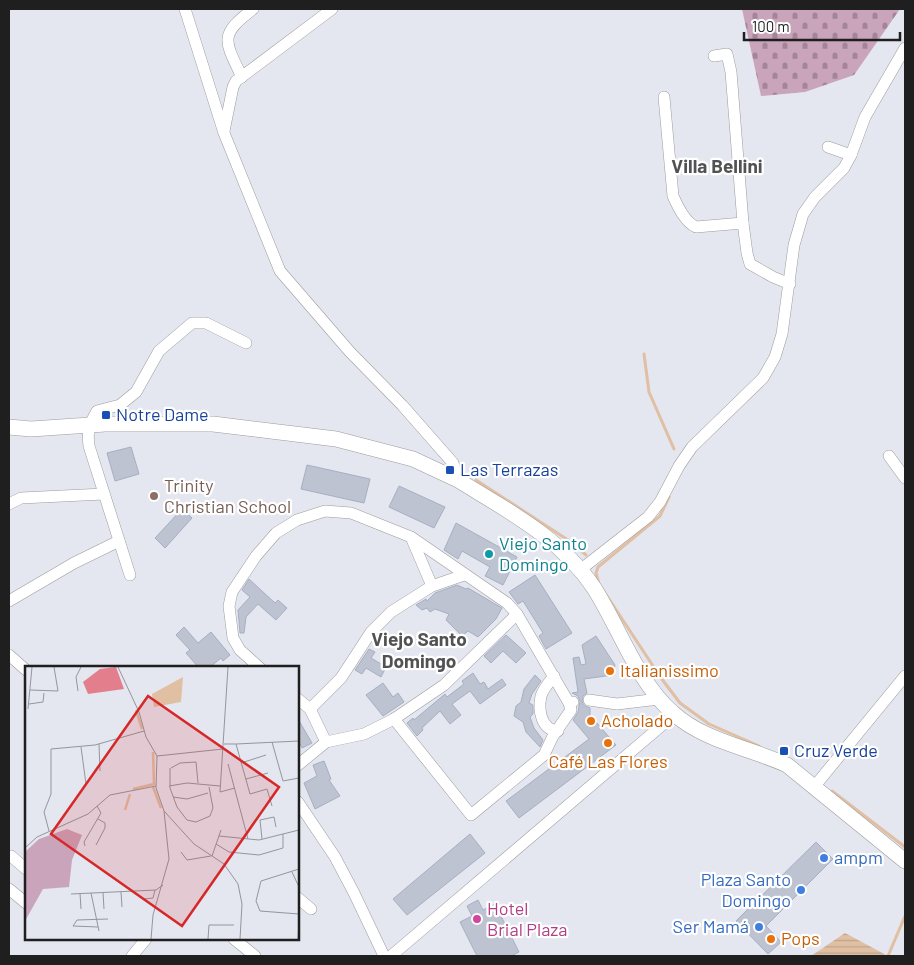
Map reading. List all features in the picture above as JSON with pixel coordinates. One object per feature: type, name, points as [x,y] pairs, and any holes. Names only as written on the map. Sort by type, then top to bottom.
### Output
[{"type":"street","points":[[185,9],[224,133],[280,271],[350,352],[402,405],[453,462],[458,480]]},
{"type":"street","points":[[242,76],[228,43],[228,35],[230,29],[253,9]]},
{"type":"street","points":[[224,133],[233,87],[236,81],[324,11]]},
{"type":"street","points":[[580,570],[648,517],[660,502],[679,466],[692,447],[763,378],[775,357],[782,334],[794,245],[803,214],[815,197],[844,168],[866,117],[905,48]]},
{"type":"street","points":[[714,56],[727,54],[731,72],[746,253],[750,264],[790,284]]},
{"type":"street","points":[[664,97],[672,196],[678,208],[690,225],[696,227],[743,223]]},
{"type":"street","points":[[828,147],[851,155]]},
{"type":"street","points":[[130,575],[89,446],[88,426],[97,411],[120,405],[136,392],[159,351],[192,323],[206,323],[246,343]]},
{"type":"street","points":[[9,428],[213,424],[336,439],[413,459],[458,480],[541,532],[562,550],[594,588],[639,670],[659,699],[674,715],[707,734],[787,765],[905,861]]},
{"type":"street","points":[[889,456],[905,478]]},
{"type":"street","points":[[9,504],[21,498],[104,494]]},
{"type":"street","points":[[258,666],[240,650],[233,638],[229,606],[232,592],[256,556],[276,533],[297,520],[324,511],[350,514],[411,537],[507,603],[517,614],[571,703],[571,710],[544,755],[471,815],[394,719]]},
{"type":"street","points":[[411,537],[432,586]]},
{"type":"street","points":[[9,601],[74,563],[119,541]]},
{"type":"street","points":[[310,708],[341,678],[371,632],[391,612],[432,586],[464,574]]},
{"type":"street","points":[[299,764],[326,742],[364,734],[394,719],[444,684],[517,614]]},
{"type":"street","points":[[9,655],[25,669]]},
{"type":"street","points":[[554,676],[541,696],[540,712],[544,724],[558,731]]},
{"type":"street","points":[[814,787],[905,676]]},
{"type":"street","points":[[589,700],[617,704],[659,699]]},
{"type":"street","points":[[299,700],[310,708],[326,742]]},
{"type":"street","points":[[391,956],[674,715]]},
{"type":"street","points":[[299,803],[335,857],[384,956]]},
{"type":"street","points":[[11,856],[25,868]]},
{"type":"street","points":[[9,889],[25,902]]},
{"type":"street","points":[[299,899],[311,909]]},
{"type":"street","points":[[132,956],[145,940]]},
{"type":"street","points":[[235,940],[255,956]]},
{"type":"green space","points":[[742,9],[900,9],[854,75],[805,92],[761,96]]},
{"type":"shaded area","points":[[845,933],[888,956],[811,956]]},
{"type":"building","points":[[131,447],[139,474],[115,481],[107,453]]},
{"type":"building","points":[[307,465],[370,479],[364,503],[301,489]]},
{"type":"building","points":[[399,486],[445,507],[434,528],[389,507]]},
{"type":"building","points":[[182,509],[192,518],[165,548],[155,538]]},
{"type":"building","name":"Viejo Santo Domingo","points":[[456,523],[517,557],[503,585],[485,576],[490,567],[462,551],[458,559],[444,550]]},
{"type":"building","name":"Viejo Santo Domingo","points":[[535,575],[572,633],[546,649],[539,636],[543,633],[523,601],[518,604],[509,592]]},
{"type":"building","points":[[249,579],[275,603],[278,600],[287,608],[276,620],[258,604],[246,617],[244,633],[240,633],[238,610],[250,597],[242,590]]},
{"type":"building","points":[[457,585],[468,588],[502,608],[496,619],[478,637],[468,631],[462,636],[446,620],[449,614],[435,609],[430,612],[427,608],[422,610],[416,605],[426,599],[427,601],[435,593]]},
{"type":"building","points":[[184,627],[198,643],[211,632],[230,655],[223,661],[221,658],[211,666],[197,666],[186,653],[190,650],[176,635]]},
{"type":"building","name":"Viejo Santo Domingo","points":[[506,635],[526,653],[516,663],[503,651],[491,663],[484,656]]},
{"type":"building","points":[[596,636],[615,665],[613,675],[584,679],[587,693],[583,696],[582,702],[590,708],[590,715],[616,745],[519,818],[506,801],[589,739],[573,720],[578,712],[580,701],[578,696],[572,693],[578,692],[573,658],[579,657],[581,665],[586,664],[582,645]]},
{"type":"building","name":"Viejo Santo Domingo","points":[[369,649],[375,652],[371,658],[386,667],[381,677],[366,668],[362,674],[355,670]]},
{"type":"building","points":[[473,673],[480,684],[484,682],[488,689],[502,679],[506,685],[480,704],[470,691],[452,704],[461,715],[450,724],[440,711],[422,728],[423,730],[417,736],[407,723],[413,718],[414,720],[445,694],[447,697],[464,684],[462,681]]},
{"type":"building","points":[[535,675],[541,681],[532,694],[529,703],[533,705],[533,714],[530,717],[534,728],[543,740],[540,747],[526,732],[523,722],[514,716],[516,706],[521,702],[524,689]]},
{"type":"building","name":"Viejo Santo Domingo","points":[[383,683],[393,697],[398,693],[404,702],[383,716],[366,695]]},
{"type":"building","points":[[299,721],[312,743],[302,748],[300,744]]},
{"type":"building","points":[[324,761],[331,779],[329,780],[340,796],[315,809],[304,783],[317,776],[313,765]]},
{"type":"building","points":[[470,834],[485,853],[407,915],[393,899]]},
{"type":"building","points":[[816,842],[833,859],[766,926],[781,942],[768,954],[736,921]]},
{"type":"building","points":[[478,900],[483,910],[495,904],[519,952],[511,956],[477,956],[460,922],[472,916],[467,906]]},
{"type":"waterway","points":[[644,354],[649,392],[674,449]]},
{"type":"waterway","points":[[476,480],[571,542],[586,555]]},
{"type":"waterway","points":[[669,497],[660,516],[598,567],[596,573],[599,584],[661,678],[680,703],[709,724],[759,746]]},
{"type":"waterway","points":[[832,791],[905,847]]},
{"type":"waterway","points":[[888,956],[905,916]]},
{"type":"place","name":"Notre Dame","points":[[106,415]]},
{"type":"place","name":"Las Terrazas","points":[[450,470]]},
{"type":"place","name":"Trinity Christian School","points":[[154,496]]},
{"type":"place","name":"Viejo Santo Domingo","points":[[489,554]]},
{"type":"place","name":"Italianissimo","points":[[610,671]]},
{"type":"place","name":"Acholado","points":[[591,721]]},
{"type":"place","name":"Café Las Flores","points":[[608,743]]},
{"type":"place","name":"Cruz Verde","points":[[784,751]]},
{"type":"place","name":"ampm","points":[[824,858]]},
{"type":"place","name":"Plaza Santo Domingo","points":[[801,890]]},
{"type":"place","name":"Hotel Brial Plaza","points":[[477,919]]},
{"type":"place","name":"Ser Mamá","points":[[759,927]]},
{"type":"place","name":"Pops","points":[[771,939]]},
{"type":"district","name":"Villa Bellini","points":[[717,166]]},
{"type":"district","name":"Viejo Santo Domingo","points":[[419,650]]}]
